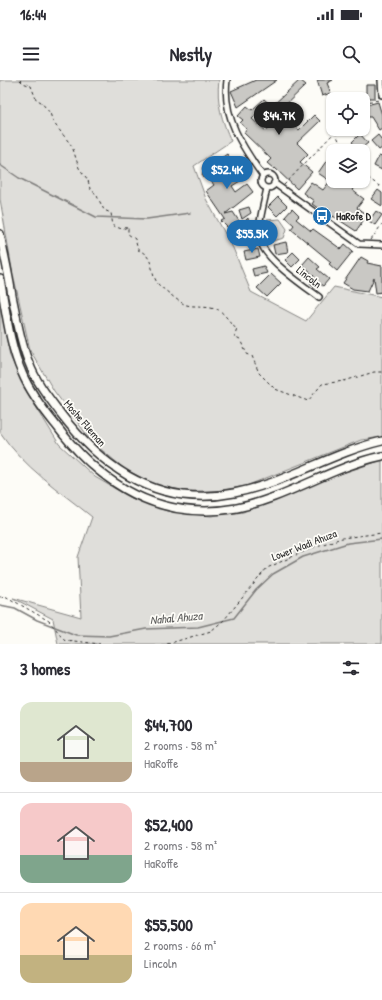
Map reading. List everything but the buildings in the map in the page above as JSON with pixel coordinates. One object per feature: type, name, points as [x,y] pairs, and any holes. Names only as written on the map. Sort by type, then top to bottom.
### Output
[{"type":"main road","name":"Moshe Flieman","points":[[0,234],[22,343],[29,364],[37,380],[76,433],[88,446],[119,472],[137,482],[176,494],[207,496],[233,494],[263,486],[345,452],[382,441]]},
{"type":"main road","points":[[0,279],[14,351],[21,372],[30,390],[70,444],[83,458],[115,484],[134,495],[175,508],[208,510],[235,508],[267,499],[349,465],[382,456]]},
{"type":"street","points":[[228,80],[227,104],[231,121],[247,154],[263,176],[262,183],[267,188],[271,187],[274,183]]},
{"type":"street","points":[[381,80],[382,95]]},
{"type":"street","points":[[263,176],[272,176],[274,183],[359,244],[382,245]]},
{"type":"street","name":"Lincoln","points":[[267,188],[260,227],[262,245],[271,258],[319,297]]},
{"type":"path","points":[[20,80],[23,84],[31,86],[36,99],[41,102],[50,113],[53,122],[72,146],[77,163],[88,180],[90,189],[96,194],[104,210],[111,213],[113,226],[122,229],[128,227],[128,234],[135,239],[138,250],[144,252],[151,260],[152,270],[160,285],[184,305],[197,305],[216,308],[227,316],[232,325],[237,328],[234,337],[240,340],[247,354],[252,356],[259,373],[275,389],[308,402],[322,384],[344,381],[374,372],[382,372]]},
{"type":"path","points":[[370,101],[382,100]]},
{"type":"path","points":[[281,188],[331,136]]},
{"type":"path","points":[[370,179],[382,188]]},
{"type":"path","points":[[368,244],[382,224]]},
{"type":"path","name":"Lower Wadi Ahuza","points":[[166,644],[211,632],[224,620],[267,568],[314,547],[335,541],[382,533]]},
{"type":"path","points":[[0,597],[5,596],[49,621],[65,640],[100,644]]},
{"type":"shaded area","points":[[0,80],[219,80],[218,96],[220,111],[231,141],[194,166],[206,199],[233,248],[251,292],[306,321],[334,287],[382,297],[382,437],[361,440],[246,486],[216,491],[188,491],[159,486],[126,470],[92,442],[54,391],[30,350],[12,269],[0,199]]},
{"type":"shaded area","points":[[280,219],[287,229],[284,238],[266,243],[264,228],[267,220]]},
{"type":"shaded area","points":[[0,305],[10,356],[25,389],[59,444],[95,477],[131,498],[167,511],[211,516],[243,512],[322,480],[382,460],[382,644],[58,644],[53,619],[13,598],[81,617],[78,557],[92,517],[31,467],[9,445],[0,432]]},
{"type":"waterway","points":[[0,165],[19,178],[96,217],[147,219],[190,213]]},
{"type":"waterway","name":"Nahal Ahuza","points":[[0,605],[15,608],[37,620],[76,635],[109,636],[146,629],[198,627],[234,618],[256,590],[273,574],[303,557],[348,543],[382,539]]},
{"type":"place","name":"HaRofe D","points":[[322,216]]}]
